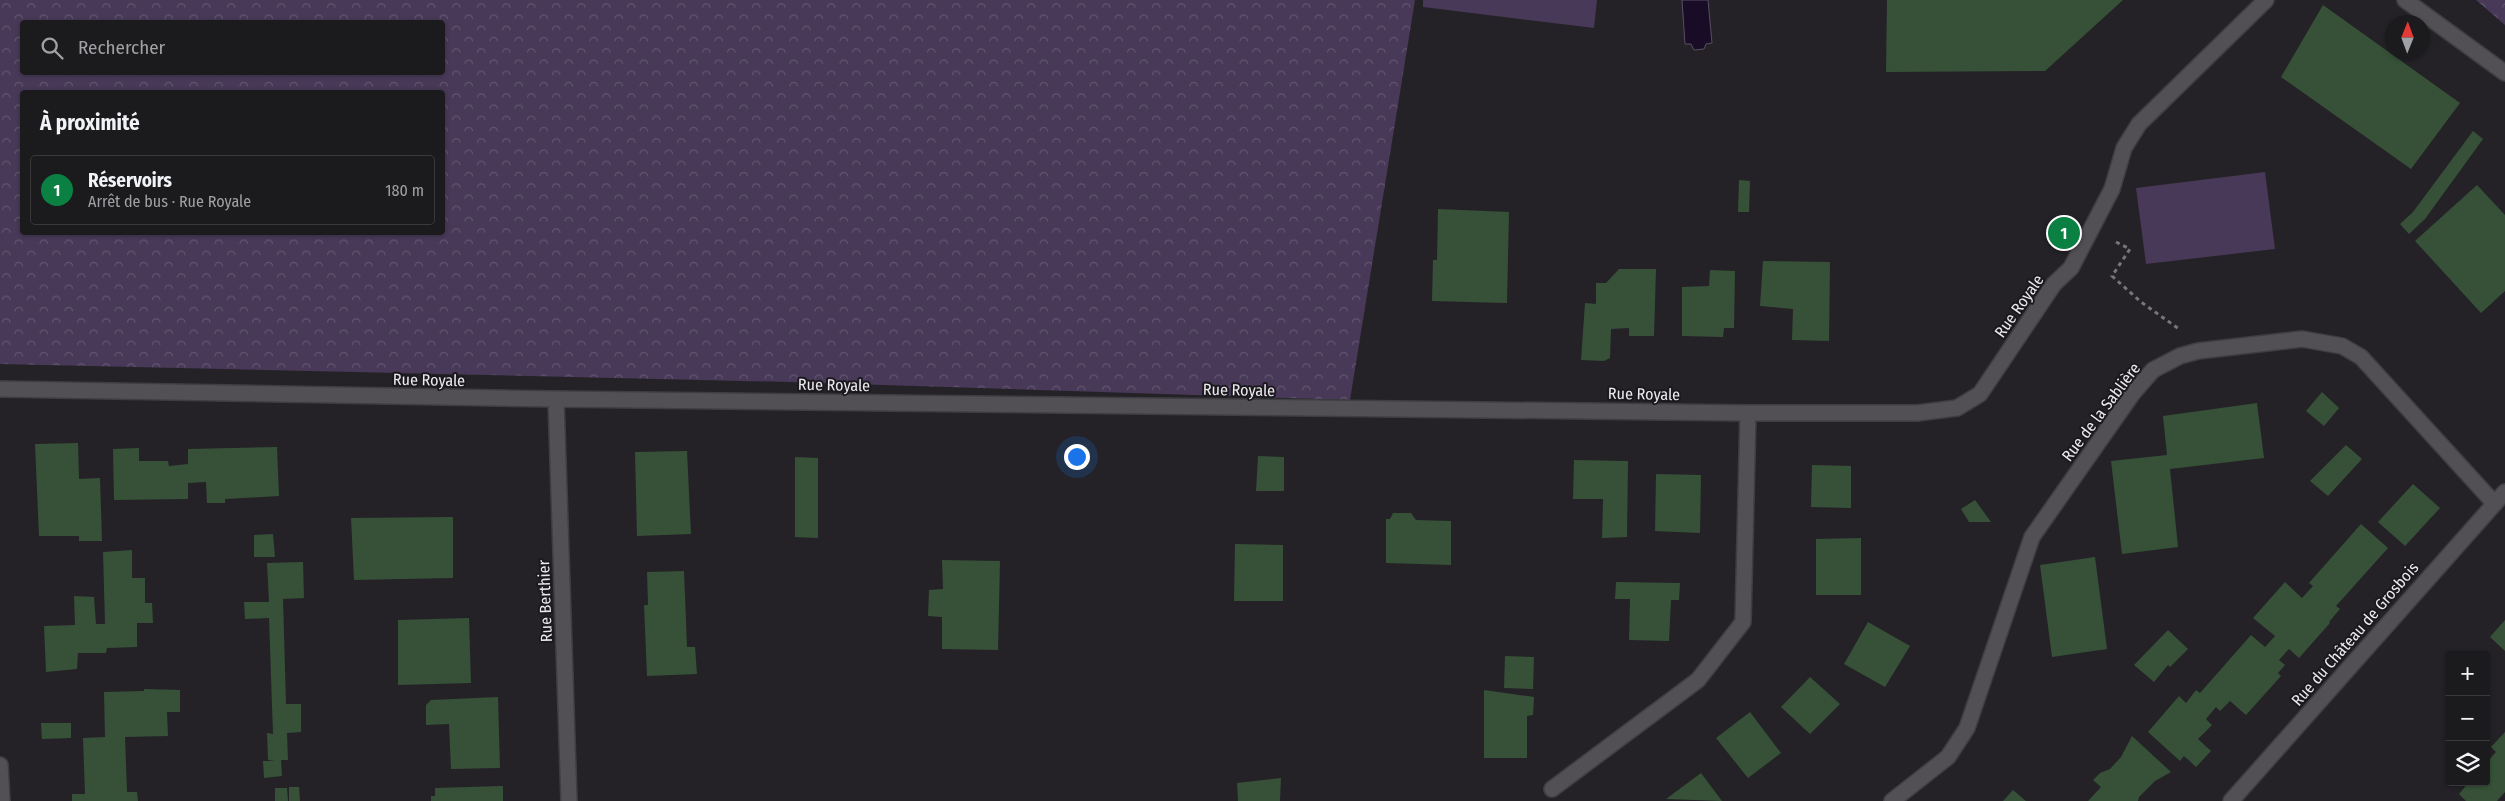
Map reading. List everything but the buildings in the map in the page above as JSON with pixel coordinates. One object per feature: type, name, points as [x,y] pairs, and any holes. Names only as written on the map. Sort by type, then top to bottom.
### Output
[{"type":"street","name":"Rue Royale","points":[[0,389],[556,399],[1748,413],[1917,413],[1957,408],[1980,394],[2054,284],[2071,268],[2093,230],[2112,190],[2124,148],[2139,124],[2266,0]]},
{"type":"street","points":[[2405,0],[2505,73]]},
{"type":"street","name":"Rue de la Sablière","points":[[1892,801],[1948,757],[1967,728],[2032,536],[2133,393],[2153,370],[2180,356],[2198,351],[2302,339],[2320,340],[2342,346],[2361,357],[2500,497]]},
{"type":"street","name":"Rue Berthier","points":[[556,399],[569,801]]},
{"type":"street","points":[[1552,789],[1698,680],[1743,622],[1748,413]]},
{"type":"street","name":"Rue du Château de Grosbois","points":[[2231,801],[2500,497]]},
{"type":"street","points":[[0,765],[2,801]]},
{"type":"path","points":[[2093,230],[2130,249],[2112,276],[2141,302],[2185,334]]},
{"type":"green space","points":[[0,0],[1415,0],[1350,400],[790,382],[0,364]]},
{"type":"green space","points":[[1423,0],[1597,0],[1594,28],[1423,7]]},
{"type":"green space","points":[[2476,0],[2505,0],[2505,25]]},
{"type":"green space","points":[[2265,172],[2275,249],[2146,264],[2136,188]]},
{"type":"shaded area","points":[[1682,0],[1708,0],[1712,43],[1706,44],[1704,49],[1694,50],[1691,44],[1685,44]]},
{"type":"place","name":"Réservoirs","points":[[2064,233]]}]
